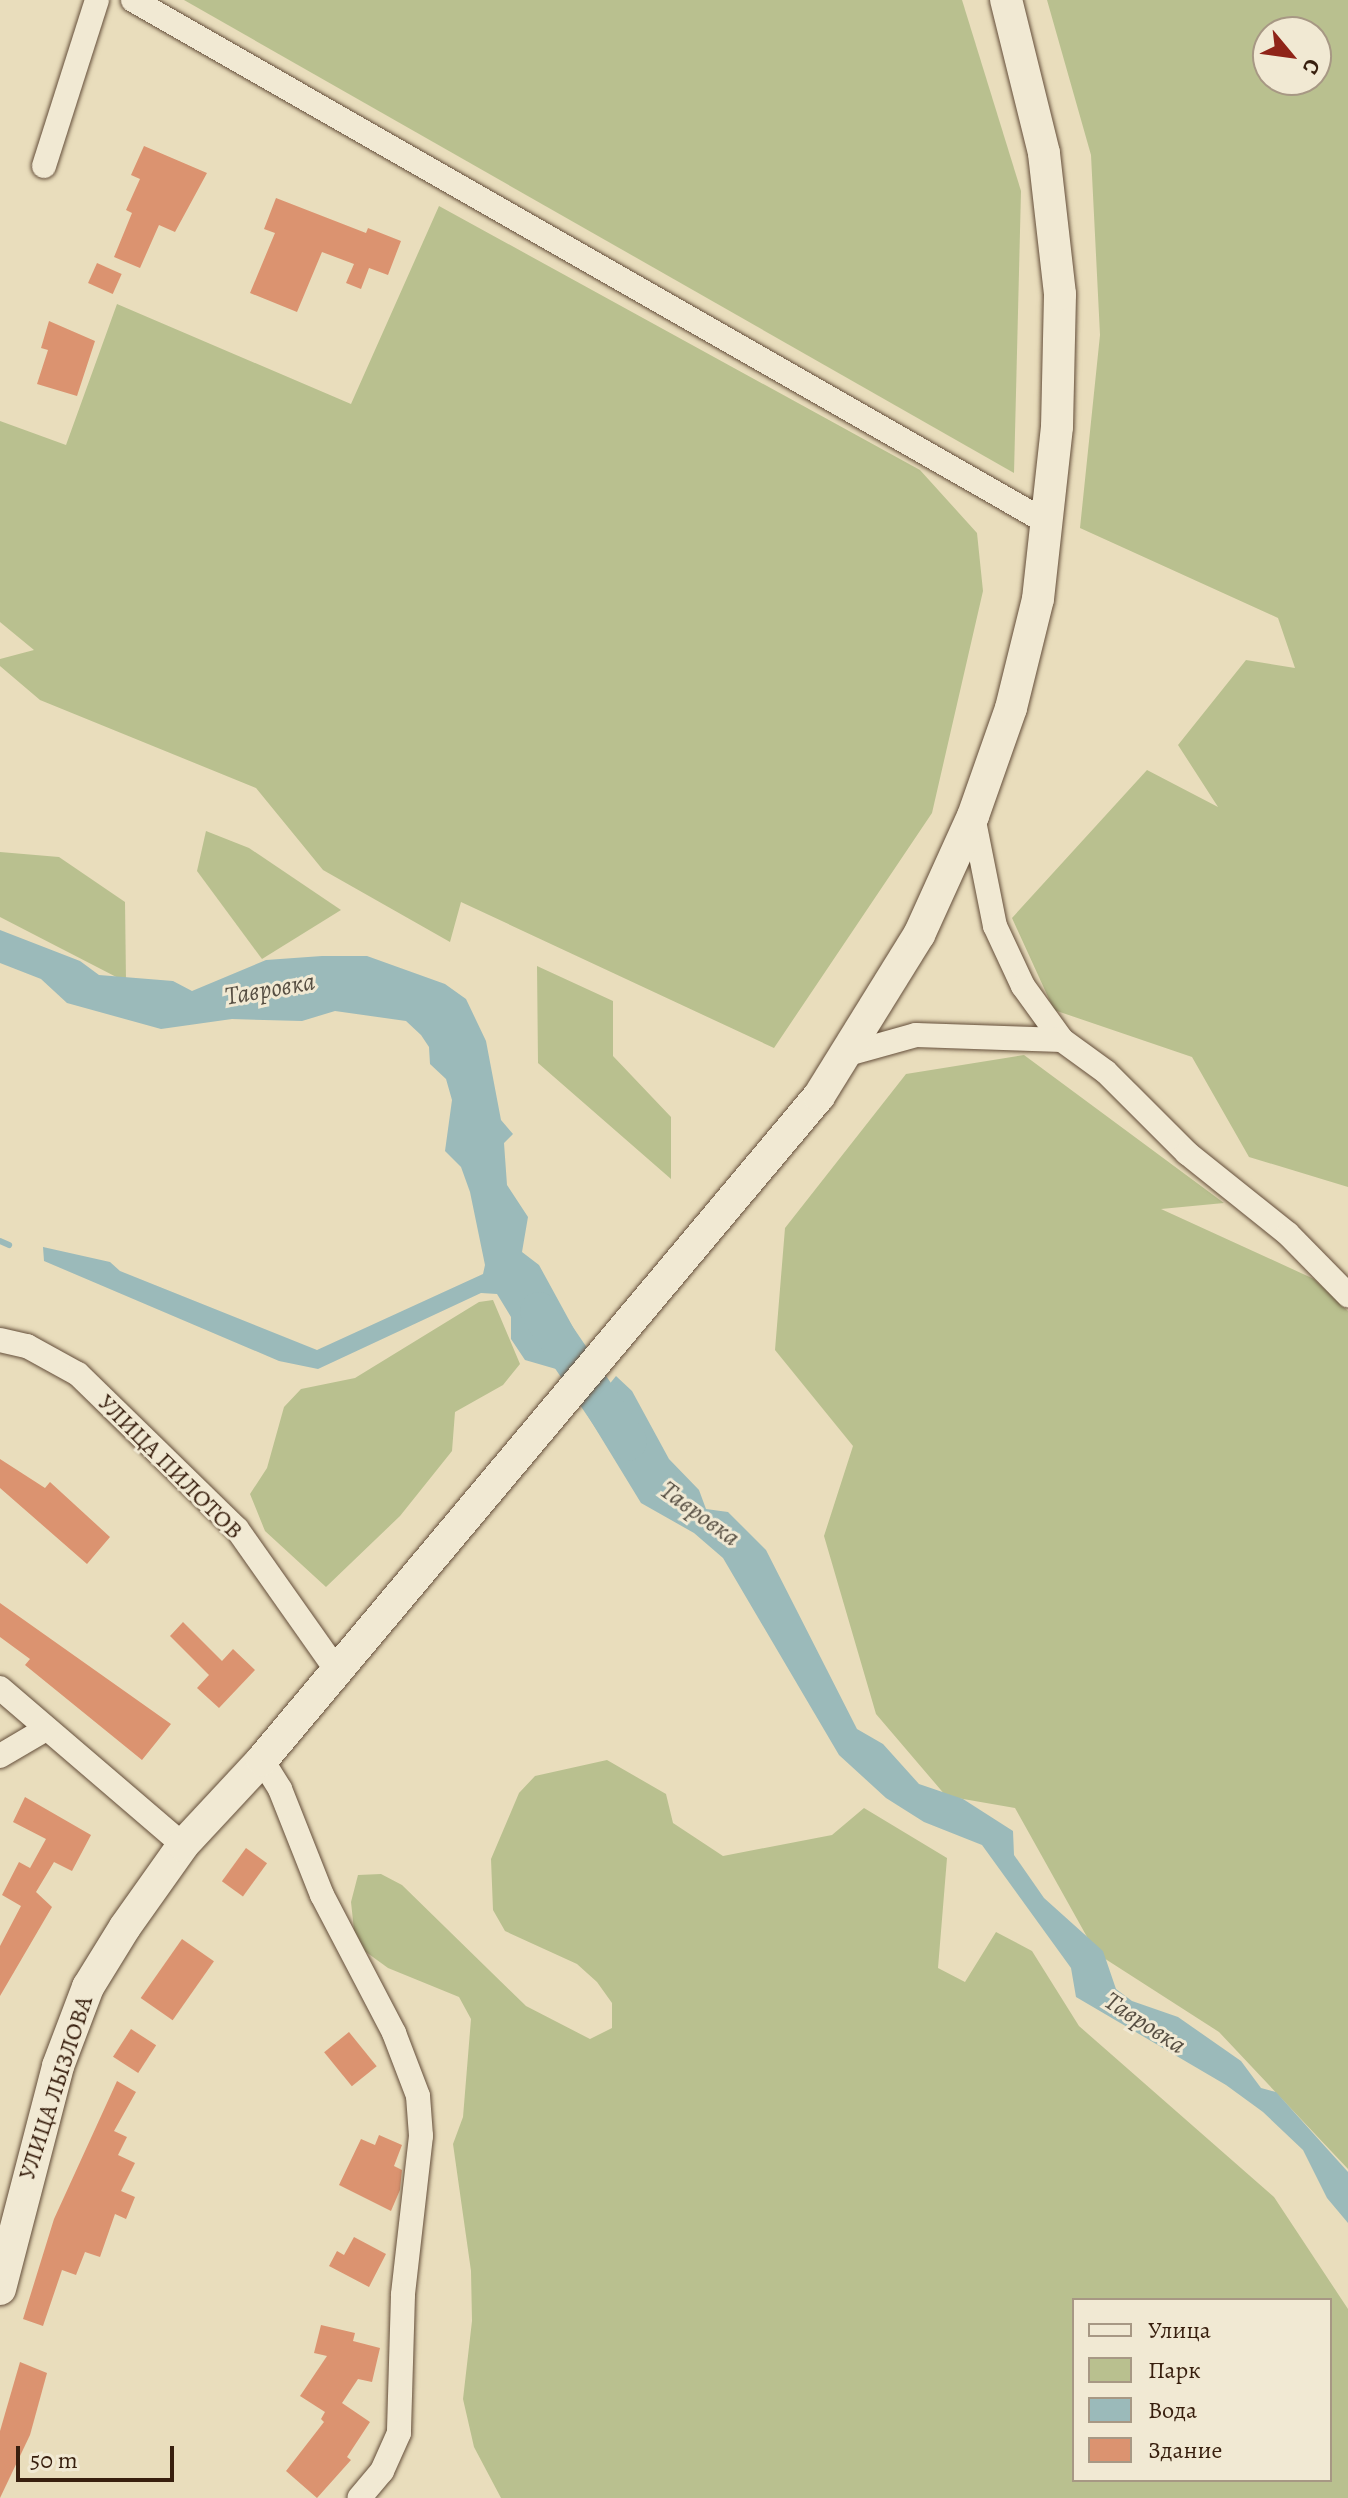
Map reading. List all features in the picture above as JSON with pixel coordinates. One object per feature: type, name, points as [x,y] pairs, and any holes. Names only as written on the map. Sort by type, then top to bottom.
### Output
[{"type":"street","points":[[44,166],[97,0]]},
{"type":"street","points":[[133,0],[1048,523]]},
{"type":"street","name":"УЛИЦА ЛЫЗЛОВА","points":[[0,2289],[50,2096],[88,1987],[183,1845],[262,1760],[337,1671],[848,1054],[919,935],[973,816],[1011,708],[1038,599],[1048,523],[1060,294],[1044,153],[1006,0]]},
{"type":"street","points":[[973,816],[995,926],[1023,986],[1062,1040],[1106,1072],[1187,1153],[1288,1234],[1348,1295]]},
{"type":"street","points":[[848,1054],[916,1035],[1062,1040]]},
{"type":"street","name":"УЛИЦА ПИЛОТОВ","points":[[0,1340],[27,1346],[78,1374],[237,1529],[337,1671]]},
{"type":"street","points":[[0,1688],[183,1845]]},
{"type":"street","points":[[0,1756],[46,1729]]},
{"type":"street","points":[[262,1760],[280,1789],[322,1895],[394,2033],[418,2096],[421,2136],[403,2295],[399,2433],[382,2471],[359,2498]]},
{"type":"green space","points":[[184,0],[962,0],[1021,191],[1014,473]]},
{"type":"green space","points":[[1047,0],[1348,0],[1348,1187],[1249,1157],[1192,1057],[1054,1010],[1012,918],[1147,770],[1218,807],[1178,745],[1246,660],[1295,668],[1278,618],[1080,528],[1100,335],[1091,155]]},
{"type":"green space","points":[[439,206],[920,470],[977,533],[983,591],[932,813],[774,1048],[461,902],[450,942],[323,870],[256,788],[40,700],[0,666],[0,659],[34,650],[0,622],[0,421],[66,445],[117,304],[351,404]]},
{"type":"green space","points":[[206,831],[249,848],[341,910],[262,959],[197,871]]},
{"type":"green space","points":[[0,852],[59,857],[125,902],[126,982],[0,917]]},
{"type":"green space","points":[[537,966],[613,1001],[613,1056],[671,1117],[671,1179],[538,1063]]},
{"type":"green space","points":[[1024,1055],[1224,1203],[1161,1209],[1314,1279],[1348,1311],[1348,2169],[1219,2032],[1096,1953],[1015,1808],[946,1796],[876,1714],[824,1536],[853,1446],[775,1350],[785,1228],[906,1074]]},
{"type":"green space","points":[[493,1300],[520,1364],[503,1385],[455,1412],[452,1451],[400,1516],[326,1587],[265,1531],[250,1494],[267,1468],[284,1407],[301,1389],[355,1378],[479,1302]]},
{"type":"green space","points":[[607,1760],[666,1794],[673,1823],[723,1856],[832,1835],[864,1808],[947,1858],[938,1968],[965,1982],[996,1932],[1032,1951],[1079,2026],[1274,2197],[1348,2309],[1348,2498],[501,2498],[474,2447],[463,2399],[472,2321],[471,2271],[453,2144],[463,2117],[471,2019],[459,1997],[388,1968],[366,1952],[354,1930],[351,1902],[358,1875],[381,1874],[402,1885],[526,2006],[590,2039],[612,2028],[612,2003],[597,1982],[577,1964],[505,1931],[493,1910],[491,1859],[519,1793],[535,1776]]},
{"type":"water","points":[[0,930],[80,961],[99,975],[173,981],[192,991],[266,960],[322,956],[367,956],[445,984],[466,999],[486,1041],[501,1120],[513,1134],[504,1143],[507,1185],[528,1217],[522,1252],[539,1265],[580,1340],[556,1369],[525,1360],[511,1339],[511,1317],[497,1294],[481,1293],[318,1369],[279,1361],[44,1261],[43,1247],[110,1262],[120,1271],[317,1350],[483,1274],[485,1265],[470,1192],[461,1167],[445,1151],[452,1100],[446,1079],[430,1064],[429,1047],[406,1021],[335,1011],[302,1021],[232,1019],[161,1029],[67,1003],[41,979],[0,963]]},
{"type":"water","points":[[616,1376],[632,1391],[669,1459],[699,1490],[706,1509],[728,1512],[766,1550],[857,1729],[883,1744],[919,1784],[963,1799],[1013,1831],[1014,1855],[1044,1898],[1103,1951],[1116,1989],[1132,2001],[1178,2017],[1241,2061],[1261,2088],[1276,2092],[1348,2172],[1348,2223],[1327,2198],[1303,2150],[1263,2112],[1226,2085],[1076,1997],[1071,1968],[982,1845],[924,1822],[886,1798],[839,1755],[723,1558],[694,1533],[641,1503],[586,1413]]},
{"type":"building","points":[[144,146],[207,173],[175,232],[159,225],[140,268],[114,257],[132,213],[126,210],[140,179],[131,175]]},
{"type":"building","points":[[276,198],[366,233],[368,228],[401,241],[388,275],[369,268],[361,289],[346,283],[354,264],[322,252],[297,312],[250,293],[275,233],[264,229]]},
{"type":"building","points":[[97,263],[122,274],[113,294],[88,283]]},
{"type":"building","points":[[49,321],[95,341],[77,396],[37,384],[48,350],[41,348]]},
{"type":"building","points":[[0,1459],[45,1488],[50,1482],[110,1537],[87,1564],[0,1488]]},
{"type":"building","points":[[0,1603],[171,1724],[142,1760],[25,1665],[30,1659],[0,1637]]},
{"type":"building","points":[[183,1622],[222,1661],[233,1649],[255,1670],[219,1708],[197,1688],[209,1675],[170,1636]]},
{"type":"building","points":[[25,1797],[91,1835],[72,1871],[54,1862],[36,1892],[52,1907],[0,1996],[0,1946],[21,1906],[2,1895],[19,1862],[30,1868],[46,1839],[13,1822]]},
{"type":"building","points":[[246,1848],[267,1863],[243,1896],[222,1881]]},
{"type":"building","points":[[182,1939],[214,1961],[173,2020],[141,1998]]},
{"type":"building","points":[[131,2029],[156,2045],[138,2073],[113,2057]]},
{"type":"building","points":[[349,2032],[377,2066],[352,2086],[324,2052]]},
{"type":"building","points":[[117,2081],[136,2092],[114,2131],[127,2137],[118,2155],[135,2163],[121,2191],[135,2197],[126,2219],[115,2214],[100,2257],[85,2252],[76,2275],[62,2270],[43,2326],[23,2319],[54,2219]]},
{"type":"building","points":[[379,2135],[402,2145],[394,2166],[402,2170],[400,2190],[391,2211],[339,2185],[361,2139],[375,2145]]},
{"type":"building","points":[[354,2237],[386,2254],[369,2287],[329,2266],[337,2251],[344,2255]]},
{"type":"building","points":[[321,2325],[355,2333],[353,2341],[380,2348],[372,2382],[358,2379],[342,2403],[370,2422],[347,2457],[351,2460],[317,2498],[286,2471],[324,2422],[321,2419],[325,2412],[300,2396],[327,2356],[314,2353]]},
{"type":"building","points":[[20,2362],[47,2373],[30,2435],[0,2498],[0,2431]]},
{"type":"waterway","points":[[0,1241],[9,1245]]},
{"type":"waterway","name":"Тавровка","points":[[539,1311],[628,1442]]}]
